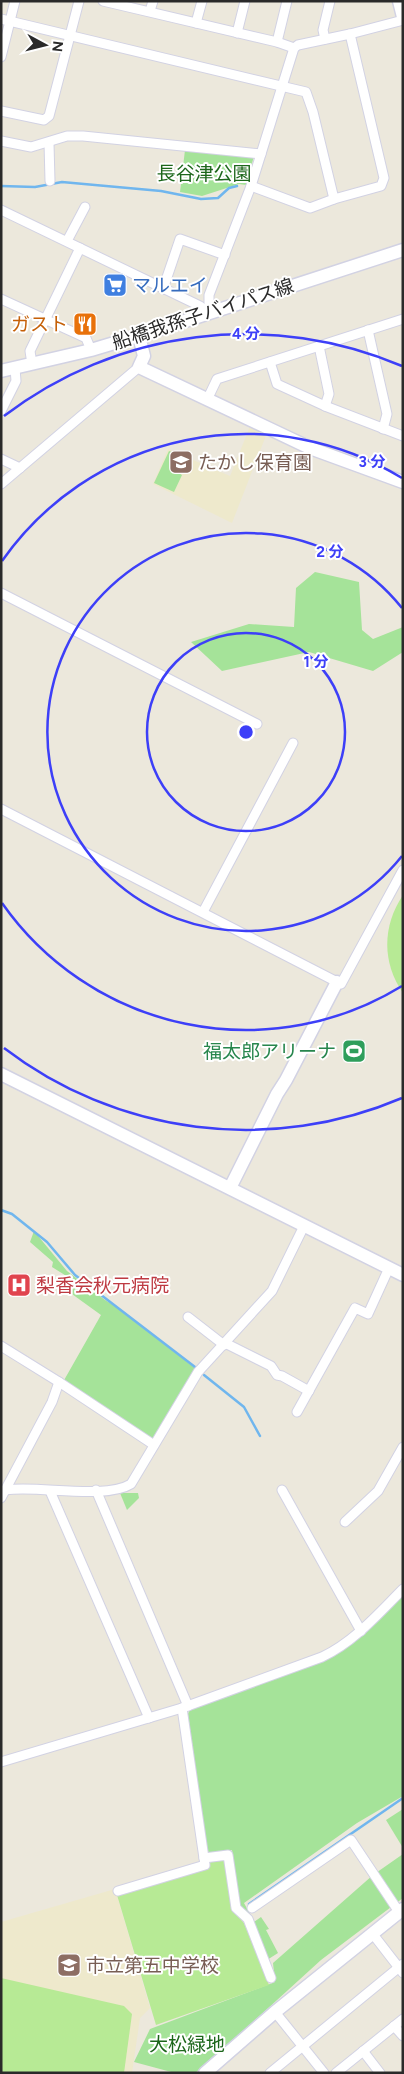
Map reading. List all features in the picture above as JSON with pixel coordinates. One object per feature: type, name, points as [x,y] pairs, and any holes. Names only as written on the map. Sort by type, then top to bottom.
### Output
[{"type":"street","points":[[1,57],[6,20],[15,1]]},
{"type":"street","points":[[1,111],[44,120],[49,116],[79,1]]},
{"type":"street","points":[[150,12],[152,1]]},
{"type":"street","points":[[196,23],[202,1]]},
{"type":"street","points":[[237,33],[245,1]]},
{"type":"street","points":[[277,42],[287,1]]},
{"type":"street","points":[[325,39],[323,30],[330,1]]},
{"type":"street","points":[[209,313],[209,295],[251,186],[294,48],[298,44],[350,34],[403,18],[399,1]]},
{"type":"street","points":[[106,2],[277,42],[294,48]]},
{"type":"street","points":[[6,20],[306,92],[334,199]]},
{"type":"street","points":[[251,186],[310,208],[381,186],[384,178],[350,34]]},
{"type":"street","points":[[1,141],[30,147],[67,136],[83,136],[261,154]]},
{"type":"street","points":[[49,142],[50,181]]},
{"type":"street","points":[[67,242],[85,207]]},
{"type":"street","points":[[1,210],[200,306],[209,313]]},
{"type":"street","points":[[163,289],[180,239],[225,255]]},
{"type":"street","points":[[32,364],[30,351],[80,248]]},
{"type":"street","name":"船橋我孫子バイパス線","points":[[1,371],[91,350],[139,336],[403,250]]},
{"type":"street","points":[[1,298],[86,338],[91,350]]},
{"type":"street","points":[[207,400],[217,379],[403,319]]},
{"type":"street","points":[[368,330],[387,414],[383,429]]},
{"type":"street","points":[[1,484],[139,367],[144,356],[139,336]]},
{"type":"street","points":[[319,346],[329,394],[325,406]]},
{"type":"street","points":[[270,362],[277,384],[325,406],[403,436]]},
{"type":"street","points":[[139,367],[310,448],[403,482]]},
{"type":"street","points":[[1,411],[16,382],[15,368]]},
{"type":"street","points":[[1,459],[20,468]]},
{"type":"street","points":[[1,593],[257,724]]},
{"type":"street","points":[[203,912],[293,743]]},
{"type":"street","points":[[1,809],[341,984],[403,870]]},
{"type":"street","points":[[230,1188],[277,1094],[291,1072],[337,982]]},
{"type":"street","points":[[1,1074],[403,1275]]},
{"type":"street","points":[[59,1382],[52,1402],[14,1471],[4,1494],[122,1488],[131,1484],[198,1372],[272,1291],[304,1226]]},
{"type":"street","points":[[297,1412],[355,1308],[368,1314],[389,1268]]},
{"type":"street","points":[[188,1317],[224,1344],[271,1366],[277,1375],[309,1391]]},
{"type":"street","points":[[1,1346],[154,1445]]},
{"type":"street","points":[[345,1522],[378,1491],[403,1447]]},
{"type":"street","points":[[96,1490],[185,1707],[205,1865],[118,1891]]},
{"type":"street","points":[[282,1490],[361,1631]]},
{"type":"street","points":[[50,1491],[149,1718]]},
{"type":"street","points":[[1,1762],[185,1707],[322,1657],[336,1650],[361,1631],[403,1589]]},
{"type":"street","points":[[205,2073],[275,2012],[401,1910],[351,1840],[252,1908]]},
{"type":"street","points":[[204,1858],[228,1855],[236,1908],[248,1919],[271,1978]]},
{"type":"street","points":[[270,2073],[401,1968],[372,1933]]},
{"type":"street","points":[[275,2012],[324,2073]]},
{"type":"street","points":[[336,2073],[403,2019]]},
{"type":"street","points":[[394,2026],[403,2036]]},
{"type":"street","points":[[363,2051],[380,2073]]},
{"type":"shaded area","name":"たかし保育園","points":[[251,424],[267,433],[232,523],[153,484],[168,449],[230,476]]},
{"type":"shaded area","name":"市立第五中学校","points":[[115,1889],[150,2008],[140,2018],[132,2073],[1,2073],[1,1922]]},
{"type":"green space","name":"長谷津公園","points":[[185,150],[254,156],[246,185],[239,184],[202,196],[180,192]]},
{"type":"green space","points":[[169,451],[185,457],[177,472],[182,475],[174,492],[154,483]]},
{"type":"green space","points":[[315,572],[359,582],[362,630],[373,639],[403,627],[403,652],[373,671],[309,652],[222,671],[191,642],[249,624],[294,627],[296,588]]},
{"type":"green space","points":[[403,895],[403,993],[391,969],[387,944],[391,919]]},
{"type":"green space","points":[[34,1231],[67,1271],[105,1300],[123,1311],[196,1369],[152,1440],[63,1382],[101,1315],[65,1289],[68,1277],[52,1267],[53,1262],[30,1242]]},
{"type":"green space","points":[[120,1493],[138,1493],[139,1498],[127,1510]]},
{"type":"green space","points":[[403,1592],[403,1796],[357,1823],[244,1903],[251,1916],[239,1906],[232,1850],[210,1854],[207,1850],[188,1714],[190,1709],[340,1651]]},
{"type":"green space","points":[[403,1809],[403,1848],[386,1820]]},
{"type":"green space","name":"大松緑地","points":[[403,1854],[403,1898],[321,1960],[195,2073],[175,2073],[134,2062],[150,2029],[275,1982],[273,1963],[373,1875]]},
{"type":"green space","points":[[220,1859],[226,1862],[231,1908],[244,1923],[269,1985],[156,2025],[117,1895],[208,1868],[211,1861]]},
{"type":"green space","points":[[261,1917],[269,1929],[266,1930],[278,1953],[267,1960],[254,1922]]},
{"type":"green space","points":[[1,1978],[124,2006],[132,2014],[124,2073],[1,2073]]},
{"type":"waterway","points":[[1,186],[35,187],[62,182],[161,191],[201,199],[218,198],[229,188],[237,186]]},
{"type":"waterway","points":[[1,1210],[12,1214],[47,1242],[75,1275],[195,1367]]},
{"type":"waterway","points":[[204,1375],[244,1407],[260,1436]]},
{"type":"waterway","points":[[249,1904],[403,1798]]},
{"type":"place","name":"マルエイ","points":[[115,285]]},
{"type":"place","name":"ガスト","points":[[85,324]]},
{"type":"place","name":"たかし保育園","points":[[181,462]]},
{"type":"place","name":"福太郎アリーナ","points":[[354,1051]]},
{"type":"place","name":"梨香会秋元病院","points":[[19,1285]]},
{"type":"place","name":"市立第五中学校","points":[[69,1965]]}]
